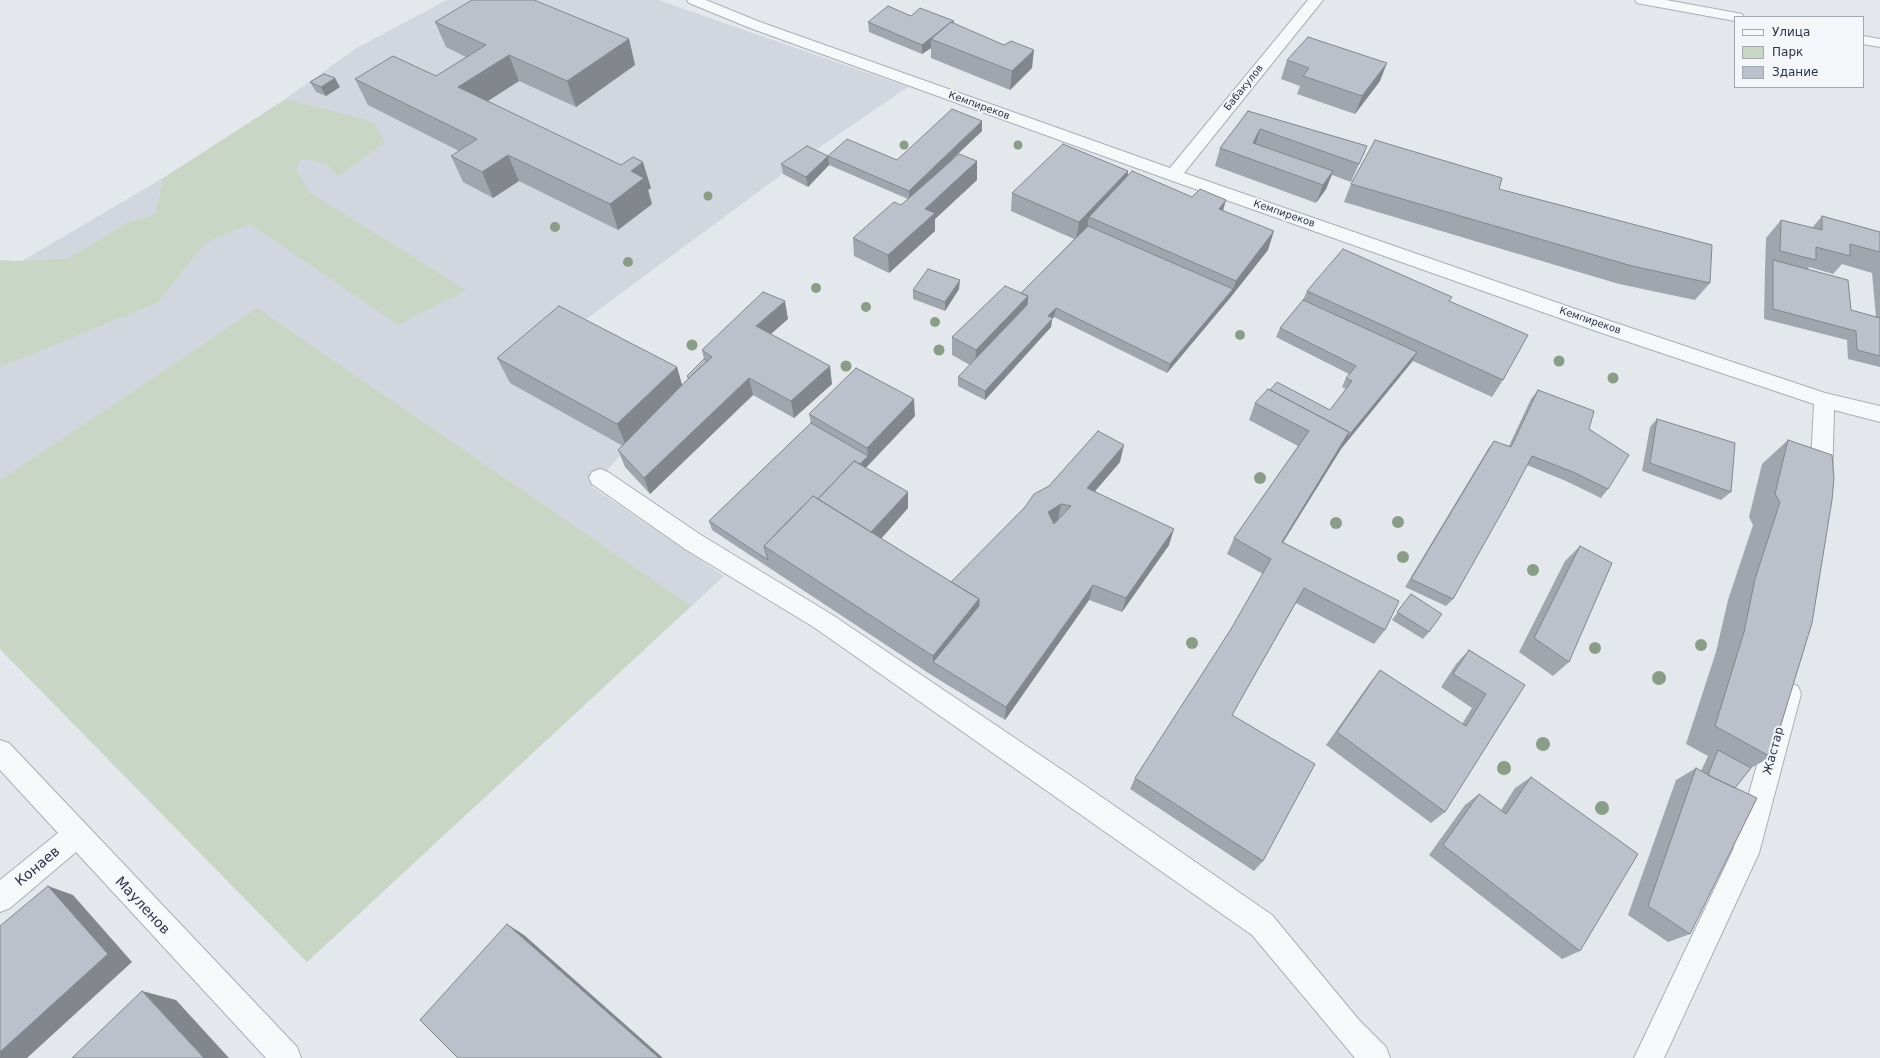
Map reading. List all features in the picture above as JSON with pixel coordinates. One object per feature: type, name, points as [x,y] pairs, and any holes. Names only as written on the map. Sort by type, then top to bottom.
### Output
[{"type":"street","name":"Кемпиреков","points":[[694,0],[755,25],[1173,175],[1603,326],[1824,400],[1880,414]]},
{"type":"street","name":"Бабакулов","points":[[1173,175],[1316,0]]},
{"type":"street","points":[[1642,0],[1734,16]]},
{"type":"street","points":[[1864,40],[1880,43]]},
{"type":"street","points":[[1820,505],[1824,400]]},
{"type":"street","points":[[600,478],[692,542],[823,621],[1071,791],[1262,925],[1349,1030],[1375,1058]]},
{"type":"street","name":"Жастар","points":[[1649,1058],[1746,853],[1794,676]]},
{"type":"street","name":"Мауленов","points":[[0,752],[286,1058]]},
{"type":"street","name":"Конаев","points":[[0,898],[76,835]]},
{"type":"shaded area","points":[[447,0],[658,0],[908,87],[808,155],[570,331],[627,448],[592,487],[724,576],[307,962],[0,649],[0,274],[231,138],[355,49]]},
{"type":"green space","points":[[291,100],[373,122],[385,143],[338,176],[325,163],[301,159],[296,169],[309,192],[466,290],[398,325],[250,224],[205,243],[157,303],[0,367],[0,260],[68,259],[127,223],[156,214],[163,178],[281,102]]},
{"type":"green space","points":[[257,308],[691,606],[307,962],[0,649],[0,480]]},
{"type":"building","points":[[472,0],[534,0],[629,39],[567,81],[509,55],[458,87],[621,165],[633,157],[643,162],[631,171],[644,178],[610,204],[508,155],[482,172],[451,156],[477,139],[355,79],[393,56],[436,76],[486,45],[435,22]]},
{"type":"building","points":[[888,6],[911,16],[920,8],[954,21],[922,45],[868,22]]},
{"type":"building","points":[[951,22],[1004,45],[1011,41],[1034,50],[1012,71],[931,39]]},
{"type":"building","points":[[1308,37],[1387,63],[1362,96],[1303,76],[1309,68],[1287,60]]},
{"type":"building","points":[[324,74],[335,78],[321,87],[310,82]]},
{"type":"building","points":[[952,109],[982,121],[909,191],[828,156],[847,139],[897,160]]},
{"type":"building","points":[[1248,111],[1367,146],[1359,164],[1260,129],[1253,143],[1333,171],[1323,185],[1220,148]]},
{"type":"building","points":[[1375,140],[1502,178],[1499,189],[1712,245],[1710,283],[1632,266],[1351,184]]},
{"type":"building","points":[[1063,144],[1128,171],[1079,222],[1012,193]]},
{"type":"building","points":[[807,146],[828,156],[806,177],[781,164]]},
{"type":"building","points":[[959,154],[977,161],[925,209],[935,213],[888,255],[853,238],[894,202],[901,205]]},
{"type":"building","points":[[1132,171],[1192,197],[1200,189],[1226,200],[1219,209],[1274,231],[1236,281],[1089,217]]},
{"type":"building","points":[[1822,216],[1880,232],[1880,252],[1850,244],[1850,256],[1816,247],[1816,260],[1780,251],[1781,220],[1822,230]]},
{"type":"building","points":[[1088,226],[1233,289],[1170,364],[1056,308],[1048,316],[1053,318],[985,391],[958,377],[1027,305],[1028,296],[1021,293]]},
{"type":"building","points":[[1343,249],[1452,297],[1449,301],[1528,335],[1503,380],[1307,291]]},
{"type":"building","points":[[1773,260],[1848,280],[1851,310],[1880,318],[1880,356],[1857,350],[1856,331],[1773,309]]},
{"type":"building","points":[[928,269],[960,280],[945,302],[913,290]]},
{"type":"building","points":[[1005,286],[1028,296],[976,350],[952,337]]},
{"type":"building","points":[[763,292],[785,301],[756,326],[830,366],[791,401],[749,378],[644,478],[618,450],[693,374],[712,357],[702,350]]},
{"type":"building","points":[[1303,300],[1417,352],[1345,440],[1349,432],[1270,390],[1277,382],[1330,410],[1352,381],[1346,378],[1356,366],[1280,328]]},
{"type":"building","points":[[559,306],[677,367],[617,424],[497,358]]},
{"type":"building","points":[[704,359],[707,361],[689,378],[687,376]]},
{"type":"building","points":[[856,368],[914,399],[867,448],[809,414]]},
{"type":"building","points":[[1268,389],[1349,432],[1282,542],[1399,601],[1385,630],[1304,588],[1232,715],[1315,764],[1263,861],[1135,778],[1231,629],[1271,559],[1234,538],[1309,431],[1255,403]]},
{"type":"building","points":[[1538,390],[1594,411],[1589,429],[1629,455],[1608,489],[1573,472],[1532,456],[1453,599],[1411,579],[1494,441],[1511,447]]},
{"type":"building","points":[[1657,419],[1735,443],[1731,492],[1650,463]]},
{"type":"building","points":[[811,423],[868,456],[860,464],[854,461],[818,499],[813,496],[764,546],[768,560],[709,521]]},
{"type":"building","points":[[1098,431],[1124,445],[1087,488],[1174,529],[1126,598],[1093,585],[1006,707],[933,662],[979,606],[979,599],[951,582],[1025,507],[1034,494],[1049,486]],"holes":[[[1061,504],[1071,506],[1054,524],[1048,512]]]},
{"type":"building","points":[[1788,440],[1832,455],[1834,478],[1832,500],[1812,623],[1771,757],[1715,726],[1744,632],[1755,579],[1780,502],[1775,494]]},
{"type":"building","points":[[854,461],[908,492],[871,532],[818,499]]},
{"type":"building","points":[[813,496],[979,599],[933,656],[764,546]]},
{"type":"building","points":[[1580,546],[1612,563],[1569,662],[1534,638]]},
{"type":"building","points":[[1411,594],[1442,614],[1429,632],[1397,612]]},
{"type":"building","points":[[1469,650],[1525,685],[1445,812],[1337,732],[1380,670],[1466,726],[1486,694],[1453,674]]},
{"type":"building","points":[[1718,750],[1751,768],[1735,788],[1708,775]]},
{"type":"building","points":[[1696,768],[1757,798],[1690,934],[1648,906]]},
{"type":"building","points":[[1531,777],[1638,854],[1580,951],[1443,845],[1479,794],[1506,814]]},
{"type":"building","points":[[48,886],[108,954],[0,1052],[0,926]]},
{"type":"building","points":[[507,924],[659,1058],[458,1058],[420,1020]]},
{"type":"building","points":[[142,991],[204,1058],[72,1058]]}]
